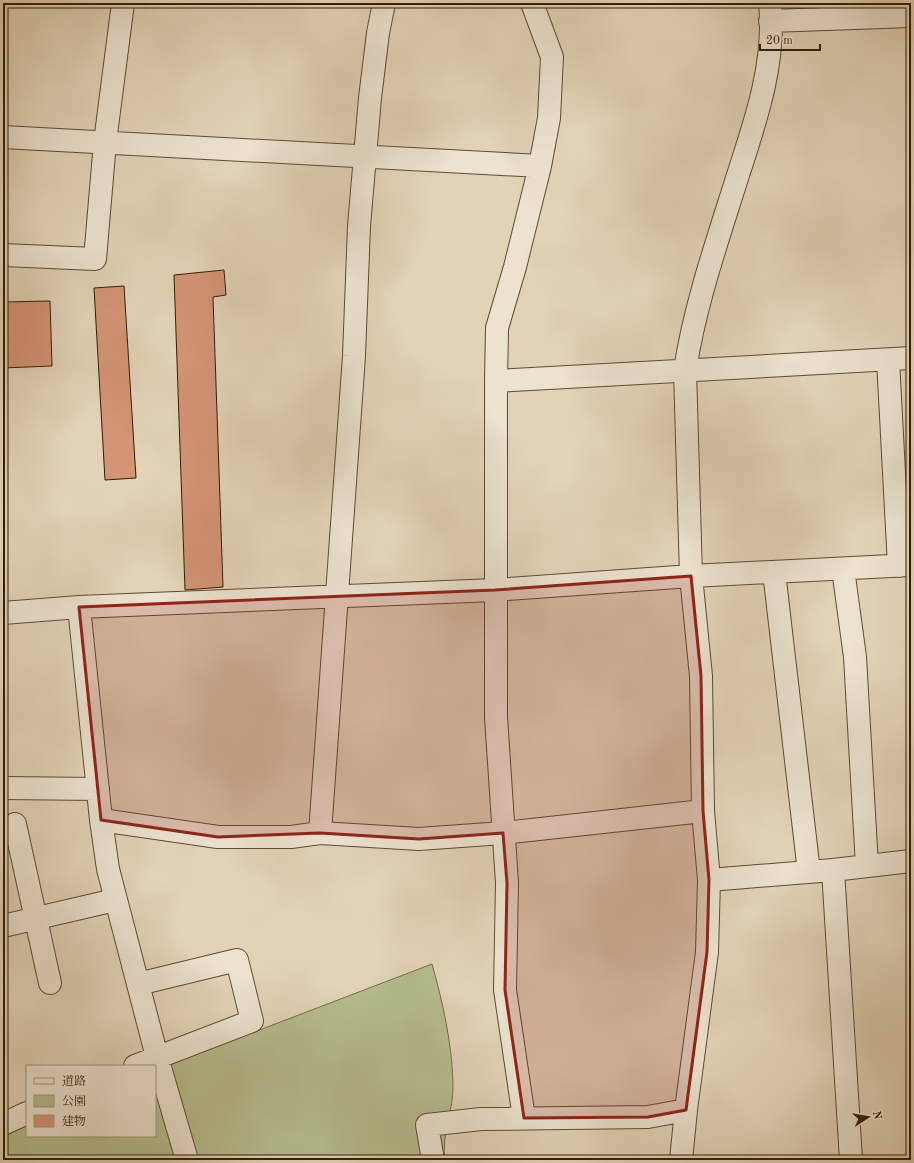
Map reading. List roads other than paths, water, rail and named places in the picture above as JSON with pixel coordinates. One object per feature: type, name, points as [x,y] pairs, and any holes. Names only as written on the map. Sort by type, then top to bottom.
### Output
[{"type":"street","points":[[3,255],[95,259],[105,142],[123,3]]},
{"type":"street","points":[[320,833],[354,356],[359,226],[377,40],[384,3]]},
{"type":"street","points":[[524,1118],[505,990],[507,883],[496,717],[496,381],[497,328],[515,267],[540,166],[549,118],[552,57],[532,3]]},
{"type":"street","points":[[681,1160],[686,1110],[707,952],[709,880],[703,811],[701,676],[691,576],[685,370],[689,343],[715,248],[749,142],[769,64],[770,12],[911,16]]},
{"type":"street","points":[[3,137],[365,158],[540,166]]},
{"type":"street","points":[[496,381],[911,358]]},
{"type":"street","points":[[3,613],[79,607],[336,598],[495,590],[691,576],[905,565],[888,360]]},
{"type":"street","points":[[843,568],[855,657],[867,866]]},
{"type":"street","points":[[774,572],[809,872]]},
{"type":"street","points":[[79,607],[101,820],[108,869],[157,1056],[187,1160]]},
{"type":"street","points":[[3,788],[98,789]]},
{"type":"street","points":[[101,820],[218,837],[291,837],[320,833],[419,839],[503,832],[703,811]]},
{"type":"street","points":[[15,824],[50,983]]},
{"type":"street","points":[[709,880],[834,870],[911,860]]},
{"type":"street","points":[[834,870],[852,1160]]},
{"type":"street","points":[[3,926],[115,900]]},
{"type":"street","points":[[137,1065],[252,1020],[237,960],[138,984]]},
{"type":"street","points":[[433,1160],[427,1125],[481,1119],[648,1116],[686,1110]]},
{"type":"street","points":[[3,1124],[26,1113]]}]
